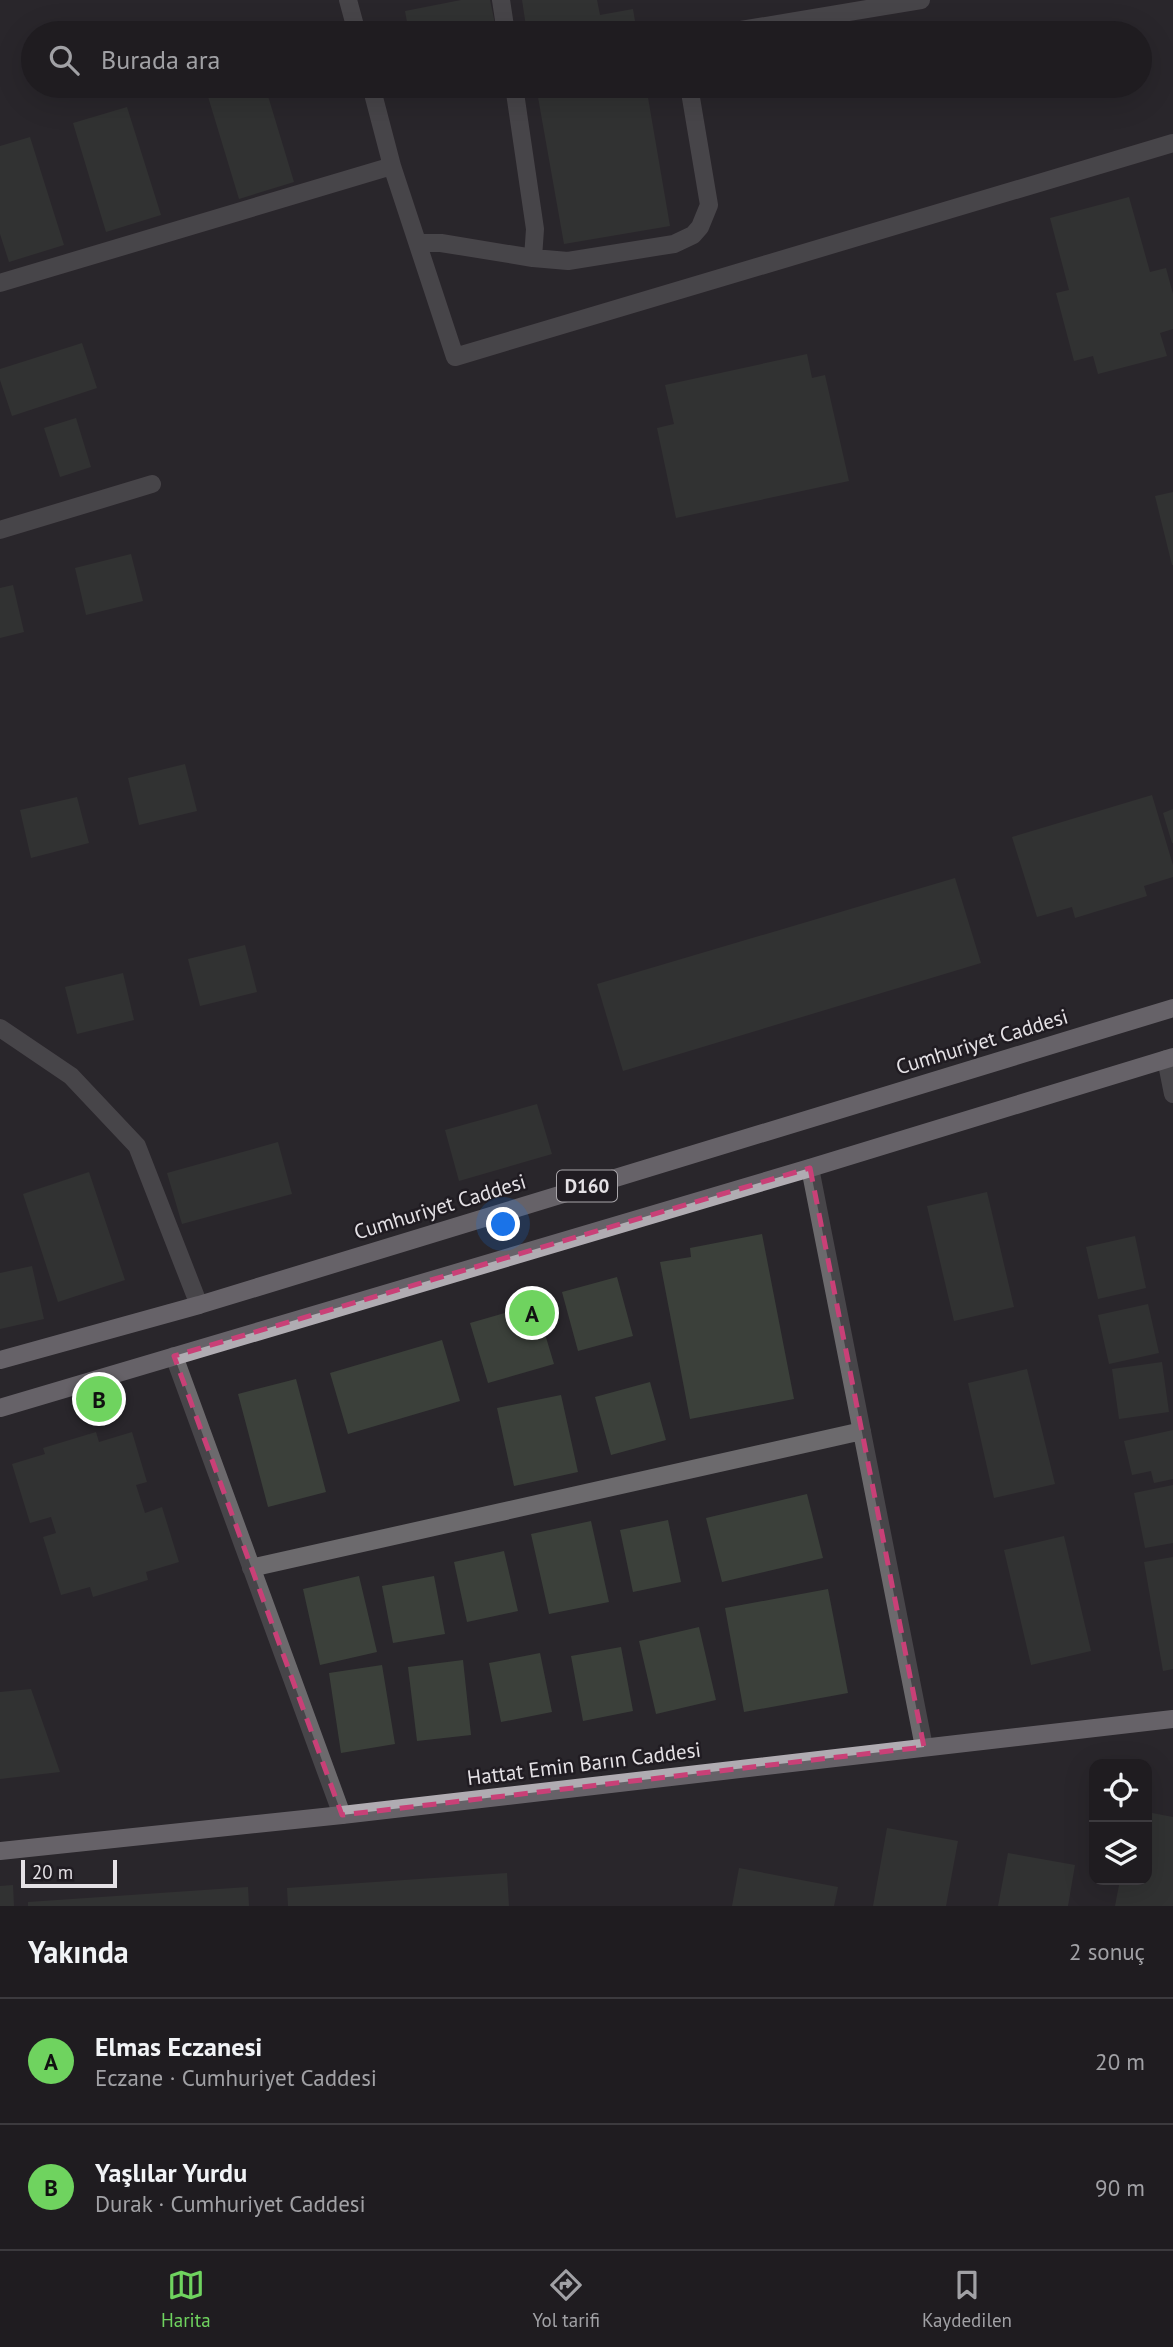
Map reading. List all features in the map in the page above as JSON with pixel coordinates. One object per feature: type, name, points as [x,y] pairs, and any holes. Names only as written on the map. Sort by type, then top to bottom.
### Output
[{"type":"main road","name":"Cumhuriyet Caddesi","points":[[0,1360],[199,1305],[1173,1008]]},
{"type":"main road","name":"D160","points":[[0,1408],[810,1168],[1170,1058]]},
{"type":"main road","name":"Hattat Emin Barın Caddesi","points":[[0,1851],[342,1815],[1173,1719]]},
{"type":"street","points":[[348,0],[354,21]]},
{"type":"street","points":[[501,0],[504,21]]},
{"type":"street","points":[[795,21],[921,0]]},
{"type":"street","points":[[374,98],[392,166],[455,357],[1173,143]]},
{"type":"street","points":[[516,98],[535,229],[533,258]]},
{"type":"street","points":[[418,243],[441,243],[568,261],[674,244],[693,235],[706,216],[709,205],[691,98]]},
{"type":"street","points":[[0,283],[392,166]]},
{"type":"street","points":[[0,530],[152,484]]},
{"type":"street","points":[[0,1028],[71,1076],[136,1146],[199,1305]]},
{"type":"street","points":[[1170,1058],[1173,1094]]},
{"type":"street","points":[[810,1168],[924,1747]]},
{"type":"street","points":[[174,1356],[342,1815]]},
{"type":"street","points":[[251,1568],[862,1431]]},
{"type":"highlighted area","points":[[810,1168],[924,1747],[342,1815],[174,1356]]},
{"type":"building","points":[[461,0],[490,0],[494,21],[407,21],[405,11]]},
{"type":"building","points":[[522,0],[597,0],[600,15],[633,9],[635,21],[525,21]]},
{"type":"building","points":[[208,98],[269,98],[294,182],[239,199]]},
{"type":"building","points":[[538,98],[648,98],[670,226],[564,244]]},
{"type":"building","points":[[127,107],[161,215],[106,232],[73,123]]},
{"type":"building","points":[[30,137],[64,245],[9,262],[0,234],[0,146]]},
{"type":"building","points":[[1129,197],[1150,272],[1166,268],[1173,294],[1173,329],[1160,333],[1167,356],[1098,374],[1093,356],[1074,361],[1056,293],[1069,290],[1050,218]]},
{"type":"building","points":[[82,343],[97,388],[12,416],[0,380],[0,369]]},
{"type":"building","points":[[807,354],[812,378],[825,375],[849,481],[676,518],[657,428],[674,424],[665,385]]},
{"type":"building","points":[[76,418],[91,467],[60,477],[44,428]]},
{"type":"building","points":[[1173,492],[1173,565],[1172,565],[1155,496]]},
{"type":"building","points":[[131,554],[143,601],[86,615],[75,568]]},
{"type":"building","points":[[13,585],[24,632],[0,638],[0,588]]},
{"type":"building","points":[[185,764],[197,811],[139,825],[128,778]]},
{"type":"building","points":[[1152,795],[1173,865],[1173,877],[1144,886],[1147,896],[1075,918],[1072,907],[1037,917],[1012,837]]},
{"type":"building","points":[[77,797],[89,843],[31,858],[20,810]]},
{"type":"building","points":[[1173,809],[1173,843],[1172,843],[1163,813]]},
{"type":"building","points":[[955,878],[981,963],[623,1071],[597,984]]},
{"type":"building","points":[[245,945],[257,992],[200,1006],[188,959]]},
{"type":"building","points":[[123,973],[134,1020],[77,1034],[65,987]]},
{"type":"building","points":[[537,1104],[552,1154],[459,1181],[445,1130]]},
{"type":"building","points":[[278,1142],[292,1194],[182,1224],[167,1173]]},
{"type":"building","points":[[89,1172],[125,1280],[58,1302],[23,1194]]},
{"type":"building","points":[[987,1192],[1014,1307],[954,1321],[927,1206]]},
{"type":"building","points":[[762,1234],[794,1399],[690,1419],[660,1262],[691,1257],[690,1248]]},
{"type":"building","points":[[1135,1236],[1146,1288],[1098,1299],[1086,1247]]},
{"type":"building","points":[[32,1266],[44,1319],[0,1329],[0,1273]]},
{"type":"building","points":[[617,1277],[633,1336],[578,1351],[562,1292]]},
{"type":"building","points":[[536,1304],[554,1364],[488,1383],[470,1323]]},
{"type":"building","points":[[1148,1304],[1159,1353],[1109,1364],[1098,1315]]},
{"type":"building","points":[[442,1340],[460,1401],[348,1434],[330,1373]]},
{"type":"building","points":[[1162,1362],[1169,1412],[1119,1419],[1112,1369]]},
{"type":"building","points":[[1027,1369],[1055,1484],[994,1498],[968,1383]]},
{"type":"building","points":[[296,1379],[326,1492],[268,1507],[238,1394]]},
{"type":"building","points":[[650,1382],[666,1440],[611,1455],[595,1397]]},
{"type":"building","points":[[561,1395],[578,1472],[514,1486],[497,1408]]},
{"type":"building","points":[[1173,1430],[1173,1479],[1154,1483],[1151,1471],[1132,1475],[1124,1441]]},
{"type":"building","points":[[96,1432],[99,1442],[132,1432],[147,1482],[136,1485],[145,1513],[162,1507],[179,1562],[146,1572],[148,1580],[93,1597],[90,1587],[61,1595],[43,1537],[56,1533],[51,1517],[30,1523],[12,1464],[45,1454],[43,1448]]},
{"type":"building","points":[[1173,1485],[1173,1543],[1145,1548],[1134,1493]]},
{"type":"building","points":[[807,1494],[823,1558],[722,1582],[706,1518]]},
{"type":"building","points":[[668,1520],[681,1582],[633,1592],[620,1530]]},
{"type":"building","points":[[591,1521],[609,1602],[549,1614],[531,1534]]},
{"type":"building","points":[[1064,1536],[1091,1651],[1031,1665],[1004,1550]]},
{"type":"building","points":[[504,1551],[518,1611],[467,1622],[454,1562]]},
{"type":"building","points":[[1173,1557],[1173,1669],[1163,1671],[1144,1562]]},
{"type":"building","points":[[359,1576],[377,1652],[320,1665],[303,1589]]},
{"type":"building","points":[[434,1576],[445,1634],[393,1643],[382,1586]]},
{"type":"building","points":[[828,1589],[848,1693],[744,1712],[725,1608]]},
{"type":"building","points":[[699,1627],[716,1700],[656,1714],[639,1641]]},
{"type":"building","points":[[621,1647],[633,1711],[583,1721],[571,1656]]},
{"type":"building","points":[[540,1653],[552,1712],[501,1722],[489,1663]]},
{"type":"building","points":[[463,1660],[471,1735],[417,1741],[408,1667]]},
{"type":"building","points":[[382,1665],[395,1744],[341,1753],[329,1673]]},
{"type":"building","points":[[31,1689],[60,1772],[0,1779],[0,1692]]},
{"type":"building","points":[[1152,1813],[1173,1817],[1173,1906],[1115,1906],[1119,1885],[1152,1885]]},
{"type":"building","points":[[887,1828],[958,1841],[946,1906],[873,1906]]},
{"type":"building","points":[[1008,1853],[1075,1865],[1068,1906],[998,1906]]},
{"type":"building","points":[[739,1868],[838,1887],[834,1906],[732,1906]]},
{"type":"building","points":[[507,1873],[509,1906],[288,1906],[287,1888]]},
{"type":"building","points":[[13,1885],[14,1906],[0,1906],[0,1886]]},
{"type":"building","points":[[248,1887],[249,1906],[28,1906],[28,1902]]},
{"type":"place","name":"Elmas Eczanesi","points":[[532,1313]]},
{"type":"place","name":"Yaşlılar Yurdu","points":[[99,1399]]}]
